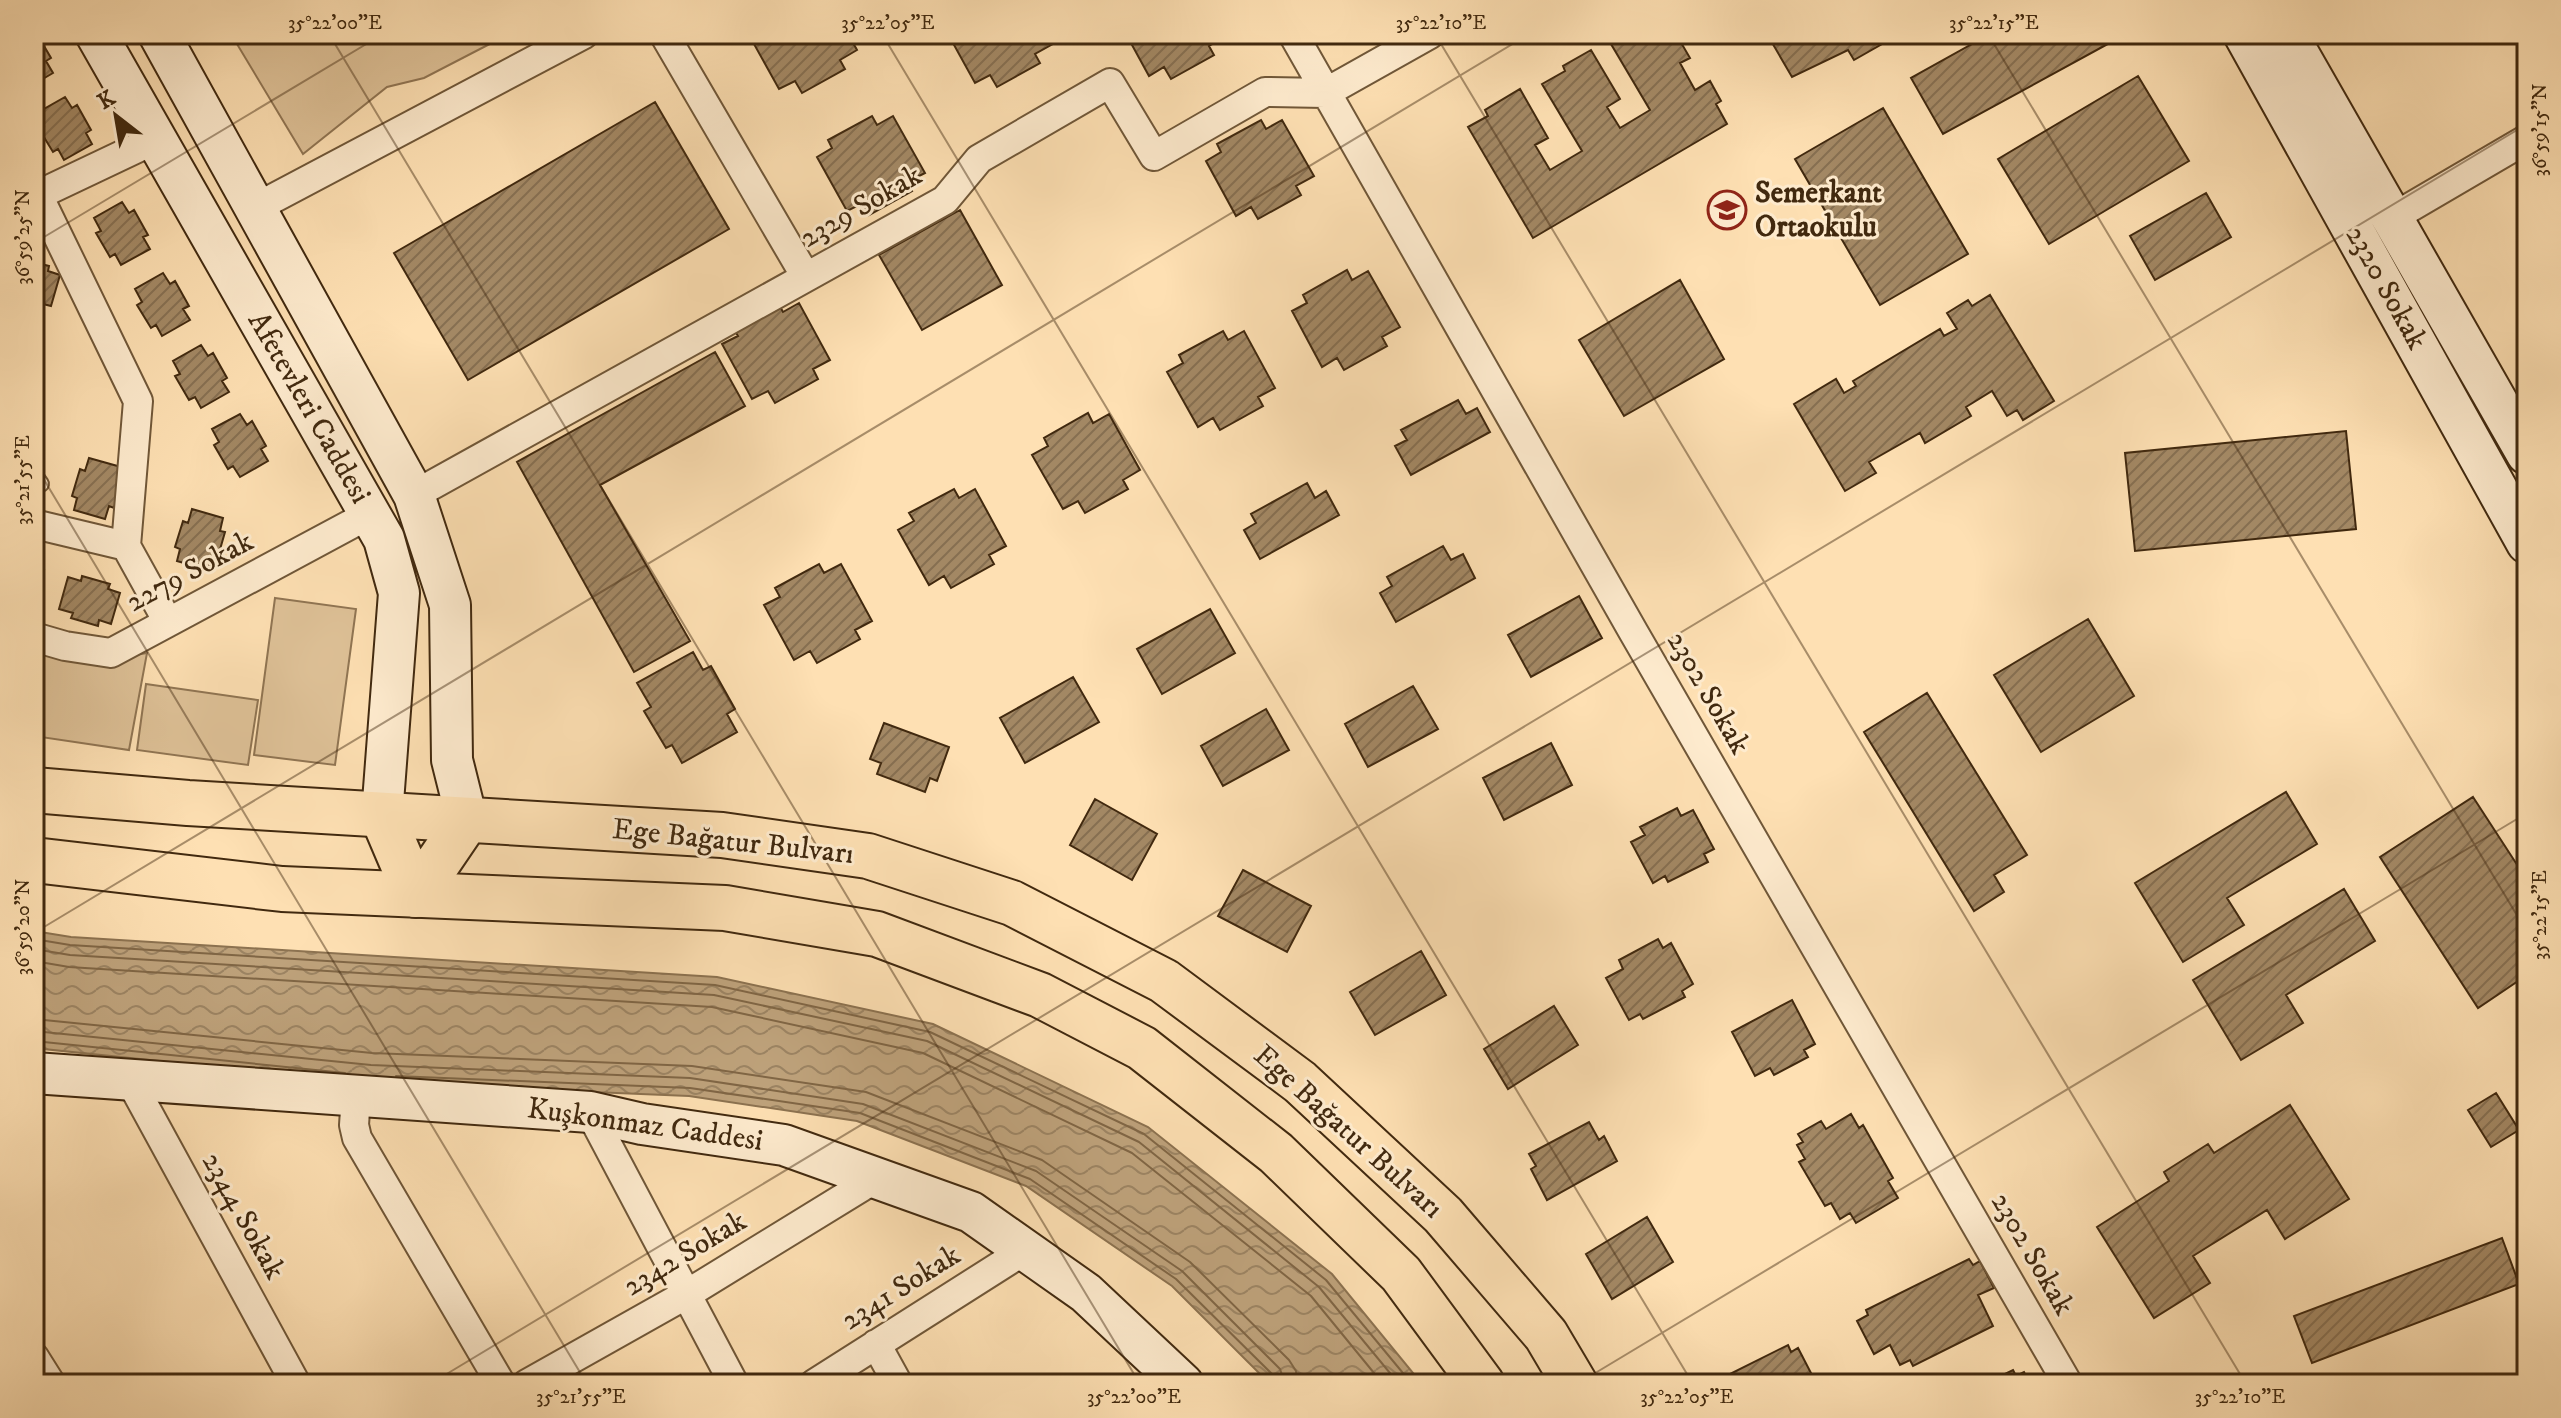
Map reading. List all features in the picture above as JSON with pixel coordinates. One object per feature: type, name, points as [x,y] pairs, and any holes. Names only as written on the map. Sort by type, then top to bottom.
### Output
[{"type":"main road","name":"Ege Bağatur Bulvarı","points":[[34,790],[188,803],[722,835],[868,856],[1012,903],[1164,981],[1300,1082],[1443,1215],[1546,1335],[1575,1384]]},
{"type":"main road","points":[[382,815],[416,895]]},
{"type":"main road","points":[[416,895],[467,820]]},
{"type":"main road","points":[[34,860],[282,889],[725,908],[877,934],[1040,995],[1142,1048],[1276,1153],[1401,1274],[1482,1384]]},
{"type":"street","name":"Afetevleri Caddesi","points":[[96,34],[384,539],[399,593],[382,815]]},
{"type":"street","name":"Afetevleri Caddesi","points":[[159,34],[414,495],[450,605],[452,760],[467,820]]},
{"type":"street","points":[[255,208],[584,34]]},
{"type":"street","points":[[664,34],[806,277]]},
{"type":"street","name":"2302 Sokak","points":[[1293,34],[2068,1384]]},
{"type":"street","points":[[1325,93],[1430,34]]},
{"type":"street","name":"2320 Sokak","points":[[2244,34],[2527,543]]},
{"type":"street","name":"2320 Sokak","points":[[2287,34],[2392,218],[2516,408],[2527,453]]},
{"type":"street","name":"2329 Sokak","points":[[414,495],[945,200],[979,159],[1110,83],[1154,156],[1265,92],[1325,93]]},
{"type":"street","points":[[156,139],[36,194],[138,401],[126,546],[168,622]]},
{"type":"street","points":[[2392,218],[2527,139]]},
{"type":"street","points":[[2467,435],[2516,408]]},
{"type":"street","points":[[2494,483],[2527,453]]},
{"type":"street","name":"2279 Sokak","points":[[34,637],[65,646],[111,653],[370,514]]},
{"type":"street","points":[[34,524],[126,546]]},
{"type":"street","name":"Kuşkonmaz Caddesi","points":[[34,1073],[590,1112],[642,1124],[784,1145],[971,1212],[1086,1293],[1183,1384]]},
{"type":"street","name":"2344 Sokak","points":[[130,1080],[296,1384]]},
{"type":"street","points":[[356,1096],[354,1125],[357,1138],[501,1384]]},
{"type":"street","points":[[590,1112],[734,1384]]},
{"type":"street","name":"2342 Sokak","points":[[527,1384],[687,1294],[876,1178]]},
{"type":"street","name":"2341 Sokak","points":[[814,1384],[1025,1250]]},
{"type":"street","points":[[876,1344],[898,1384]]},
{"type":"street","points":[[34,1357],[51,1384]]},
{"type":"shaded area","points":[[231,34],[509,34],[424,78],[387,87],[303,154]]},
{"type":"shaded area","points":[[275,598],[356,609],[335,765],[254,755]]},
{"type":"shaded area","points":[[34,643],[99,661],[147,653],[129,750],[34,736]]},
{"type":"shaded area","points":[[146,684],[258,700],[248,765],[137,750]]},
{"type":"water","points":[[34,931],[71,937],[717,977],[933,1024],[1148,1127],[1332,1274],[1422,1384],[1270,1384],[1172,1286],[1026,1186],[857,1121],[689,1096],[370,1083],[34,1048]]},
{"type":"building","points":[[37,34],[51,58],[46,61],[53,73],[34,84],[34,36]]},
{"type":"building","points":[[848,34],[857,50],[840,60],[845,69],[802,93],[795,81],[779,89],[749,35]]},
{"type":"building","points":[[948,34],[1047,34],[1053,44],[1035,54],[1040,63],[997,87],[990,75],[975,83]]},
{"type":"building","points":[[1126,34],[1226,36],[1209,46],[1214,55],[1171,79],[1164,67],[1149,76]]},
{"type":"building","points":[[1628,34],[1676,34],[1690,58],[1680,63],[1695,90],[1710,81],[1721,101],[1716,104],[1727,124],[1533,238],[1468,127],[1488,116],[1485,110],[1520,89],[1548,138],[1535,145],[1550,170],[1582,151],[1542,84],[1565,71],[1563,66],[1591,50],[1620,99],[1607,107],[1620,128],[1650,110],[1611,44]]},
{"type":"building","points":[[1767,34],[1896,36],[1854,60],[1848,50],[1792,77]]},
{"type":"building","points":[[1990,34],[2126,34],[1943,134],[1911,78]]},
{"type":"building","points":[[2138,76],[2189,161],[2049,244],[1998,159]]},
{"type":"building","points":[[65,97],[72,108],[77,105],[91,130],[86,133],[92,144],[64,160],[58,149],[53,152],[39,129],[44,126],[37,113]]},
{"type":"building","points":[[655,102],[729,229],[468,380],[394,253]]},
{"type":"building","points":[[1883,108],[1968,254],[1880,305],[1795,159]]},
{"type":"building","points":[[872,116],[877,125],[893,116],[925,173],[907,182],[912,191],[869,215],[863,203],[847,211],[817,157],[832,148],[828,140]]},
{"type":"building","points":[[1261,120],[1266,129],[1282,120],[1314,176],[1296,186],[1301,195],[1258,219],[1251,207],[1236,216],[1206,161],[1221,152],[1217,144]]},
{"type":"building","points":[[2206,193],[2231,237],[2155,280],[2130,236]]},
{"type":"building","points":[[122,202],[129,213],[134,210],[148,235],[143,237],[150,249],[121,265],[115,254],[110,257],[96,233],[101,231],[94,218]]},
{"type":"building","points":[[960,210],[1002,285],[922,330],[879,255]]},
{"type":"building","points":[[34,262],[49,266],[48,271],[60,275],[51,306],[39,303],[38,309],[34,307]]},
{"type":"building","points":[[1347,270],[1352,280],[1368,271],[1400,327],[1382,337],[1387,346],[1344,370],[1337,358],[1322,367],[1292,311],[1307,303],[1303,295]]},
{"type":"building","points":[[163,273],[170,284],[175,281],[189,306],[183,309],[190,320],[162,336],[156,325],[151,328],[137,305],[142,302],[135,289]]},
{"type":"building","points":[[1680,280],[1724,359],[1624,416],[1579,340]]},
{"type":"building","points":[[1990,295],[2054,401],[2023,420],[2017,410],[2007,416],[1992,391],[1966,407],[1971,416],[1925,443],[1920,433],[1869,462],[1876,473],[1845,491],[1794,404],[1836,379],[1844,393],[1856,386],[1853,381],[1940,329],[1944,336],[1957,329],[1947,313],[1968,300],[1972,306]]},
{"type":"building","points":[[778,303],[783,312],[799,303],[830,360],[813,369],[818,379],[775,403],[768,391],[752,399],[722,344],[738,336],[733,328]]},
{"type":"building","points":[[1223,331],[1228,340],[1244,331],[1275,388],[1258,397],[1263,406],[1220,430],[1213,418],[1198,427],[1167,372],[1183,363],[1179,355]]},
{"type":"building","points":[[201,345],[208,356],[213,353],[227,378],[222,381],[229,392],[201,408],[195,397],[189,400],[175,376],[180,374],[173,361]]},
{"type":"building","points":[[715,352],[745,406],[600,485],[690,641],[634,672],[517,462]]},
{"type":"building","points":[[1458,400],[1466,414],[1477,408],[1490,432],[1411,475],[1395,446],[1407,440],[1401,430]]},
{"type":"building","points":[[1088,413],[1093,423],[1109,414],[1140,470],[1123,480],[1128,489],[1085,513],[1078,501],[1063,509],[1032,455],[1048,446],[1044,438]]},
{"type":"building","points":[[240,414],[247,425],[252,421],[266,446],[261,449],[268,461],[240,477],[233,466],[228,469],[214,445],[219,442],[212,429]]},
{"type":"building","points":[[2346,431],[2356,529],[2135,551],[2125,453]]},
{"type":"building","points":[[89,458],[121,467],[117,479],[122,481],[114,508],[109,506],[105,519],[74,510],[77,498],[72,496],[80,469],[85,471]]},
{"type":"building","points":[[1307,483],[1315,498],[1326,491],[1339,515],[1260,559],[1244,530],[1256,523],[1251,514]]},
{"type":"building","points":[[954,489],[959,498],[975,489],[1006,546],[989,555],[994,564],[951,588],[944,576],[929,585],[898,530],[914,521],[909,513]]},
{"type":"building","points":[[192,509],[223,518],[220,531],[225,532],[217,560],[212,558],[208,570],[177,561],[180,549],[175,547],[183,521],[188,523]]},
{"type":"building","points":[[1443,546],[1451,560],[1463,554],[1475,578],[1396,622],[1380,593],[1392,586],[1387,577]]},
{"type":"building","points":[[819,564],[824,573],[841,564],[872,621],[855,630],[860,639],[817,663],[810,651],[794,660],[764,605],[780,597],[775,588]]},
{"type":"building","points":[[34,566],[44,570],[35,600],[34,600]]},
{"type":"building","points":[[82,576],[110,584],[108,589],[120,593],[111,624],[99,620],[98,626],[71,618],[73,613],[59,609],[68,577],[81,581]]},
{"type":"building","points":[[1579,596],[1602,638],[1531,677],[1508,635]]},
{"type":"building","points":[[1210,609],[1235,653],[1162,694],[1137,649]]},
{"type":"building","points":[[2088,619],[2134,696],[2041,752],[1994,675]]},
{"type":"building","points":[[693,652],[703,670],[711,666],[735,709],[727,714],[737,732],[682,763],[672,745],[666,748],[644,711],[651,707],[637,683]]},
{"type":"building","points":[[1073,677],[1099,722],[1025,763],[1000,718]]},
{"type":"building","points":[[1413,686],[1438,729],[1368,767],[1345,724]]},
{"type":"building","points":[[1927,693],[2027,855],[1994,875],[2004,892],[1974,911],[1864,732]]},
{"type":"building","points":[[1266,709],[1289,750],[1223,786],[1201,746]]},
{"type":"building","points":[[884,723],[949,747],[937,781],[930,778],[925,792],[877,774],[881,763],[870,759]]},
{"type":"building","points":[[1551,743],[1572,785],[1504,820],[1483,778]]},
{"type":"building","points":[[2286,792],[2317,844],[2227,898],[2244,925],[2183,962],[2135,883]]},
{"type":"building","points":[[2473,797],[2527,880],[2527,975],[2478,1008],[2380,857]]},
{"type":"building","points":[[1095,799],[1157,834],[1132,880],[1070,845]]},
{"type":"building","points":[[1677,808],[1681,816],[1693,810],[1714,849],[1704,854],[1708,862],[1668,882],[1665,876],[1653,883],[1631,842],[1645,835],[1640,827]]},
{"type":"building","points":[[1243,870],[1311,906],[1287,952],[1218,916]]},
{"type":"building","points":[[2344,889],[2375,941],[2286,995],[2303,1023],[2241,1060],[2193,980]]},
{"type":"building","points":[[1658,939],[1663,948],[1671,943],[1693,984],[1682,991],[1685,997],[1643,1019],[1640,1014],[1629,1020],[1606,978],[1623,969],[1619,960]]},
{"type":"building","points":[[1421,951],[1446,995],[1375,1035],[1350,992]]},
{"type":"building","points":[[1792,1000],[1815,1044],[1804,1050],[1808,1057],[1774,1075],[1770,1068],[1755,1076],[1732,1032]]},
{"type":"building","points":[[1554,1006],[1578,1045],[1508,1089],[1484,1049]]},
{"type":"building","points":[[2496,1093],[2519,1130],[2491,1147],[2468,1110]]},
{"type":"building","points":[[2290,1105],[2349,1199],[2285,1239],[2267,1210],[2193,1256],[2210,1283],[2154,1318],[2097,1227],[2169,1181],[2164,1172],[2208,1144],[2214,1153]]},
{"type":"building","points":[[1851,1114],[1859,1128],[1863,1125],[1893,1178],[1888,1181],[1898,1198],[1856,1223],[1850,1213],[1840,1219],[1831,1203],[1825,1206],[1799,1162],[1805,1159],[1797,1145],[1803,1142],[1798,1134],[1821,1121],[1826,1129]]},
{"type":"building","points":[[1589,1122],[1599,1140],[1604,1136],[1617,1161],[1547,1200],[1531,1169],[1536,1166],[1529,1154]]},
{"type":"building","points":[[1647,1217],[1673,1262],[1612,1299],[1586,1254]]},
{"type":"building","points":[[2502,1238],[2519,1284],[2312,1363],[2294,1316]]},
{"type":"building","points":[[1969,1259],[1973,1265],[1980,1261],[1994,1288],[1978,1295],[1993,1326],[1913,1366],[1910,1360],[1900,1365],[1890,1345],[1874,1354],[1857,1321],[1868,1315],[1866,1310]]},
{"type":"building","points":[[1788,1345],[1791,1352],[1798,1348],[1812,1375],[1797,1384],[1710,1384]]},
{"type":"building","points":[[2013,1370],[2016,1376],[2024,1372],[2030,1384],[1984,1384]]},
{"type":"place","name":"Semerkant Ortaokulu","points":[[1727,210]]}]
